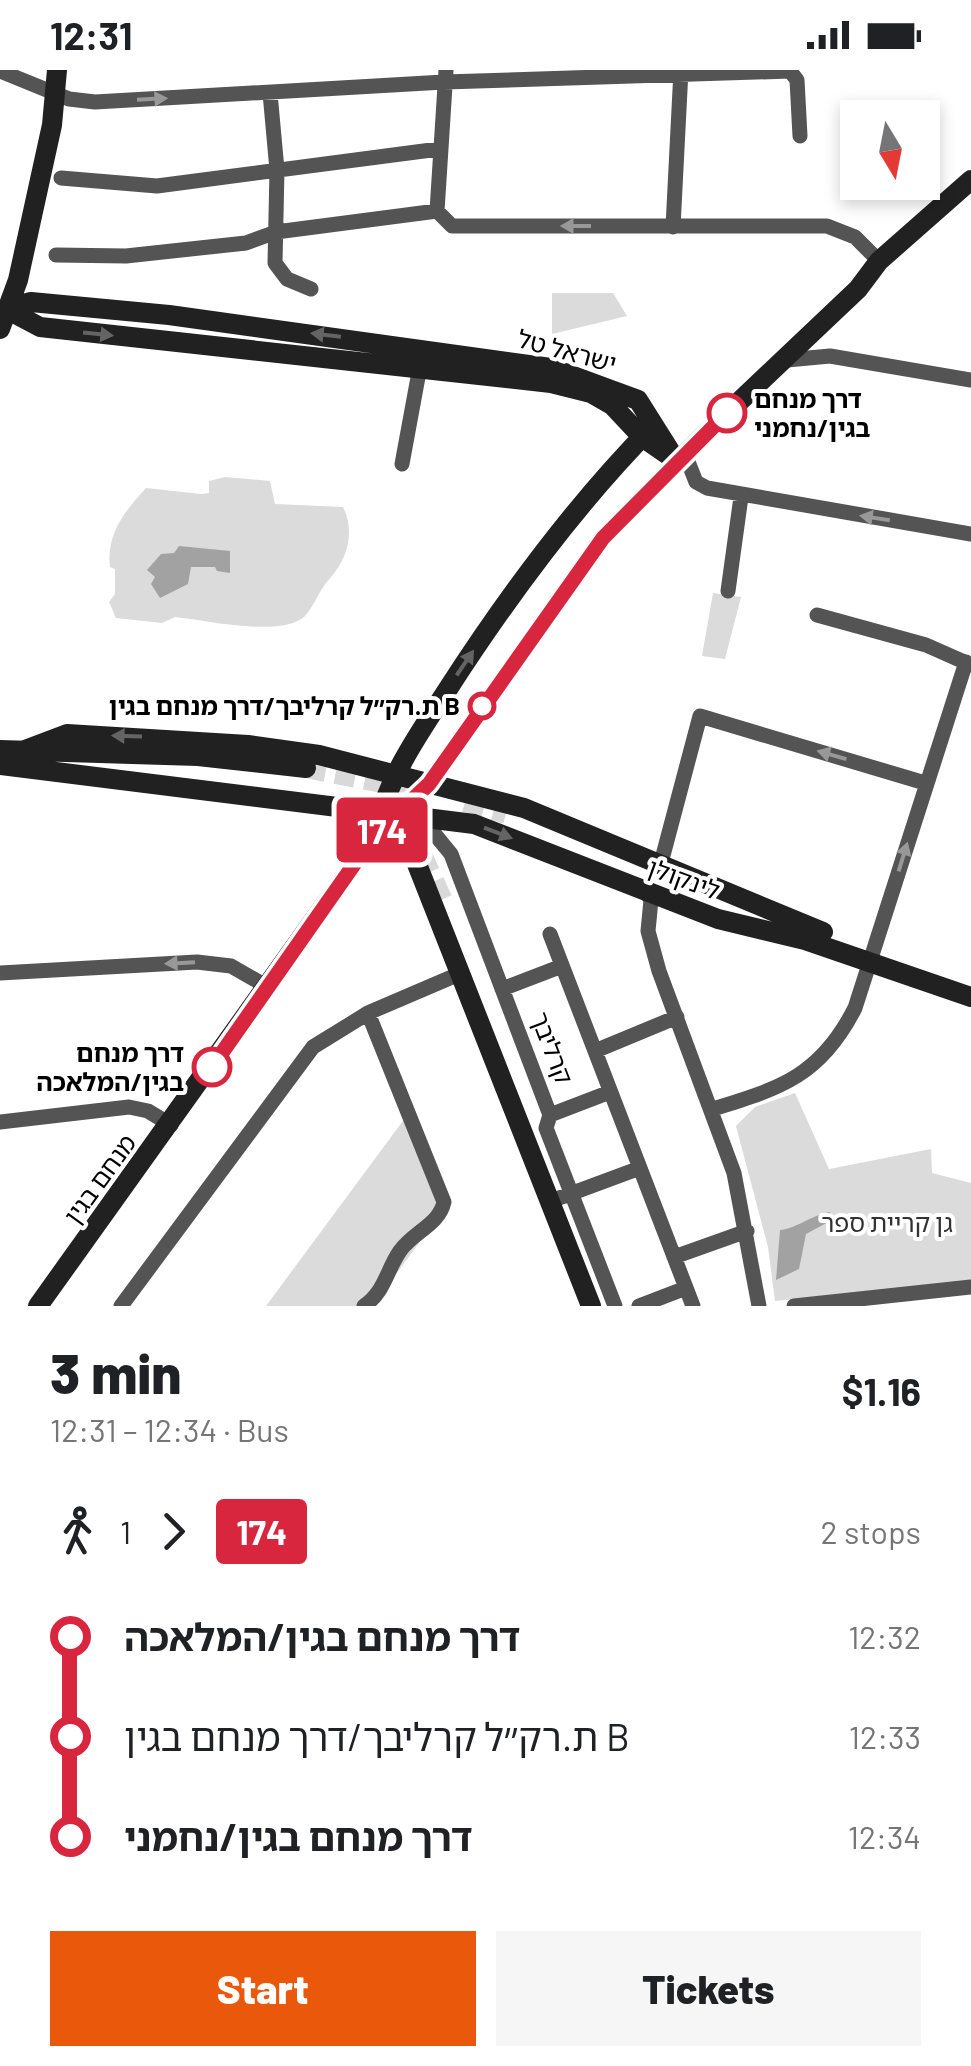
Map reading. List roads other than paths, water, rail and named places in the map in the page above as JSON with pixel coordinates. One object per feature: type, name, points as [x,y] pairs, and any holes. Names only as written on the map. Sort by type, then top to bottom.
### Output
[{"type":"street","points":[[0,70],[56,94],[95,102],[270,93],[445,76],[790,71],[797,80],[800,136]]},
{"type":"street","points":[[2,314],[56,94],[58,70]]},
{"type":"street","points":[[674,227],[679,72]]},
{"type":"street","points":[[445,76],[437,211],[452,226],[836,228],[855,237],[879,261]]},
{"type":"street","points":[[270,93],[279,272],[300,288],[311,289]]},
{"type":"street","points":[[61,178],[157,186],[439,150]]},
{"type":"street","name":"מנחם בגין","points":[[38,1306],[374,836],[429,784],[591,554],[681,458],[858,289],[879,261],[971,180]]},
{"type":"street","points":[[56,255],[126,256],[246,243],[276,232],[437,211]]},
{"type":"street","points":[[9,279],[31,302]]},
{"type":"street","name":"ישראל טל","points":[[2,314],[31,302],[421,356],[577,389],[612,405],[681,458]]},
{"type":"street","name":"ישראל טל","points":[[2,314],[40,327],[421,356]]},
{"type":"street","points":[[775,366],[794,357],[816,354],[971,380]]},
{"type":"street","points":[[402,464],[421,356]]},
{"type":"street","name":"מנחם בגין","points":[[399,815],[395,776],[468,658],[538,561],[649,430]]},
{"type":"street","points":[[681,458],[696,482],[741,496],[971,534]]},
{"type":"street","points":[[728,592],[741,496]]},
{"type":"street","points":[[538,561],[591,554]]},
{"type":"street","points":[[713,1109],[770,1090],[814,1068],[839,1040],[872,957],[968,663],[911,640],[817,616]]},
{"type":"street","points":[[661,863],[700,716],[926,783]]},
{"type":"street","name":"לינקולן","points":[[22,751],[67,734],[300,750],[524,808],[971,997]]},
{"type":"street","points":[[0,750],[182,756],[306,768]]},
{"type":"street","points":[[0,764],[58,769],[182,756]]},
{"type":"street","name":"לינקולן","points":[[58,769],[116,782],[474,824],[680,905],[971,984]]},
{"type":"street","points":[[506,814],[803,925]]},
{"type":"street","name":"קרליבך","points":[[399,815],[517,1127],[541,1176],[561,1198],[614,1306]]},
{"type":"street","name":"קרליבך","points":[[399,815],[450,854],[550,1114],[544,1124],[591,1306]]},
{"type":"street","points":[[646,892],[655,956],[713,1109],[747,1231],[759,1306]]},
{"type":"street","name":"קרליבך","points":[[445,904],[530,1124],[541,1176]]},
{"type":"street","points":[[655,956],[662,914],[668,907],[680,905]]},
{"type":"street","points":[[550,934],[692,1306]]},
{"type":"street","points":[[0,973],[222,964],[260,982],[264,994]]},
{"type":"street","points":[[502,989],[562,966]]},
{"type":"street","points":[[122,1306],[313,1047],[368,1013],[459,974]]},
{"type":"street","points":[[364,1306],[384,1284],[397,1254],[434,1221],[444,1202],[368,1013]]},
{"type":"street","points":[[595,1052],[678,1018]]},
{"type":"street","points":[[550,1114],[610,1092]]},
{"type":"street","points":[[0,1122],[128,1107],[148,1112],[171,1125]]},
{"type":"street","points":[[561,1198],[640,1168]]},
{"type":"street","points":[[674,1258],[747,1231]]},
{"type":"street","points":[[794,1306],[904,1299],[971,1286]]},
{"type":"street","points":[[640,1306],[686,1288]]},
{"type":"tunnel","points":[[306,768],[407,788]]},
{"type":"tunnel","points":[[465,802],[506,814]]},
{"type":"tunnel","points":[[386,806],[419,848],[445,905]]},
{"type":"place","name":"דרך מנחם בגין/נחמני","points":[[727,413]]},
{"type":"place","name":"ת.רק״ל קרליבך/דרך מנחם בגין B","points":[[482,706]]},
{"type":"place","name":"דרך מנחם בגין/המלאכה","points":[[212,1067]]},
{"type":"park label","name":"גן קריית ספר","points":[[887,1223]]}]
